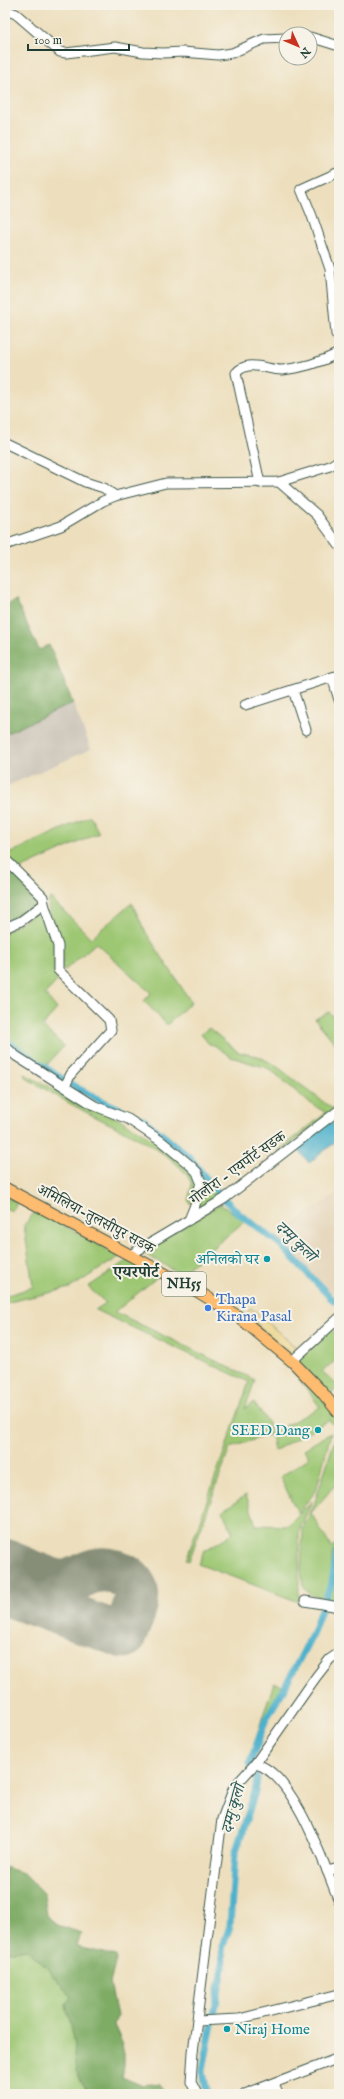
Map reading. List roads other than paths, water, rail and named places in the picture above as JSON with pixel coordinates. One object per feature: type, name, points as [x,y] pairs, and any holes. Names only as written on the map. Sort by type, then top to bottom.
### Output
[{"type":"main road","name":"अमिलिया-तुलसीपुर सडक","points":[[5,1188],[197,1291],[240,1317],[292,1361],[321,1391],[339,1413]]},
{"type":"street","points":[[5,10],[16,14],[60,52],[66,53],[115,47],[143,52],[183,52],[218,55],[232,53],[264,39],[278,38]]},
{"type":"street","points":[[318,39],[339,46]]},
{"type":"street","points":[[339,172],[301,189],[330,269],[336,334],[339,339]]},
{"type":"street","points":[[260,483],[236,373],[242,368],[260,365],[283,370],[308,365],[339,353]]},
{"type":"street","points":[[5,443],[85,482],[104,488],[115,496]]},
{"type":"street","points":[[5,545],[60,526],[103,501],[115,496],[166,483],[279,482],[330,466],[339,460]]},
{"type":"street","points":[[279,482],[317,515],[339,545]]},
{"type":"street","points":[[245,705],[336,676],[339,700]]},
{"type":"street","points":[[293,690],[306,730]]},
{"type":"street","points":[[5,860],[43,897],[58,946],[58,970],[108,1020],[111,1030],[71,1074],[65,1086]]},
{"type":"street","points":[[5,928],[21,921],[44,904]]},
{"type":"street","points":[[5,1046],[16,1056],[95,1106],[128,1119],[161,1141],[190,1164],[197,1172],[201,1182],[195,1205],[189,1220]]},
{"type":"street","name":"गोलौरा - एयर्पोर्ट सडक","points":[[130,1255],[224,1199],[339,1110]]},
{"type":"street","points":[[292,1361],[339,1318]]},
{"type":"street","points":[[305,1601],[339,1607]]},
{"type":"street","points":[[197,2094],[191,2082],[222,1818],[234,1787],[255,1764],[330,1659],[339,1653]]},
{"type":"street","points":[[255,1764],[263,1765],[270,1771],[284,1784],[296,1801],[339,1901]]},
{"type":"street","points":[[327,1871],[339,1868]]},
{"type":"street","points":[[197,2021],[239,2019],[339,1994]]},
{"type":"street","points":[[245,2094],[339,2058]]},
{"type":"street","points":[[274,2084],[278,2094]]},
{"type":"water","points":[[330,1121],[339,1131],[339,1139],[309,1163],[297,1148]]},
{"type":"waterway","points":[[5,1040],[66,1082],[100,1100],[144,1120],[189,1157],[212,1186],[238,1213],[280,1244],[331,1298],[339,1303]]},
{"type":"waterway","name":"दम्मु कुलो","points":[[207,2094],[203,2070],[223,1968],[222,1949],[230,1926],[235,1854],[255,1792],[257,1779],[250,1763],[266,1719],[285,1687],[312,1635],[332,1583],[339,1548]]},
{"type":"place","name":"अनिलको घर","points":[[267,1259]]},
{"type":"place","name":"Thapa Kirana Pasal","points":[[208,1308]]},
{"type":"place","name":"SEED Dang","points":[[318,1430]]},
{"type":"place","name":"Niraj Home","points":[[227,2029]]},
{"type":"district","name":"एयरपोर्ट","points":[[136,1273]]}]
